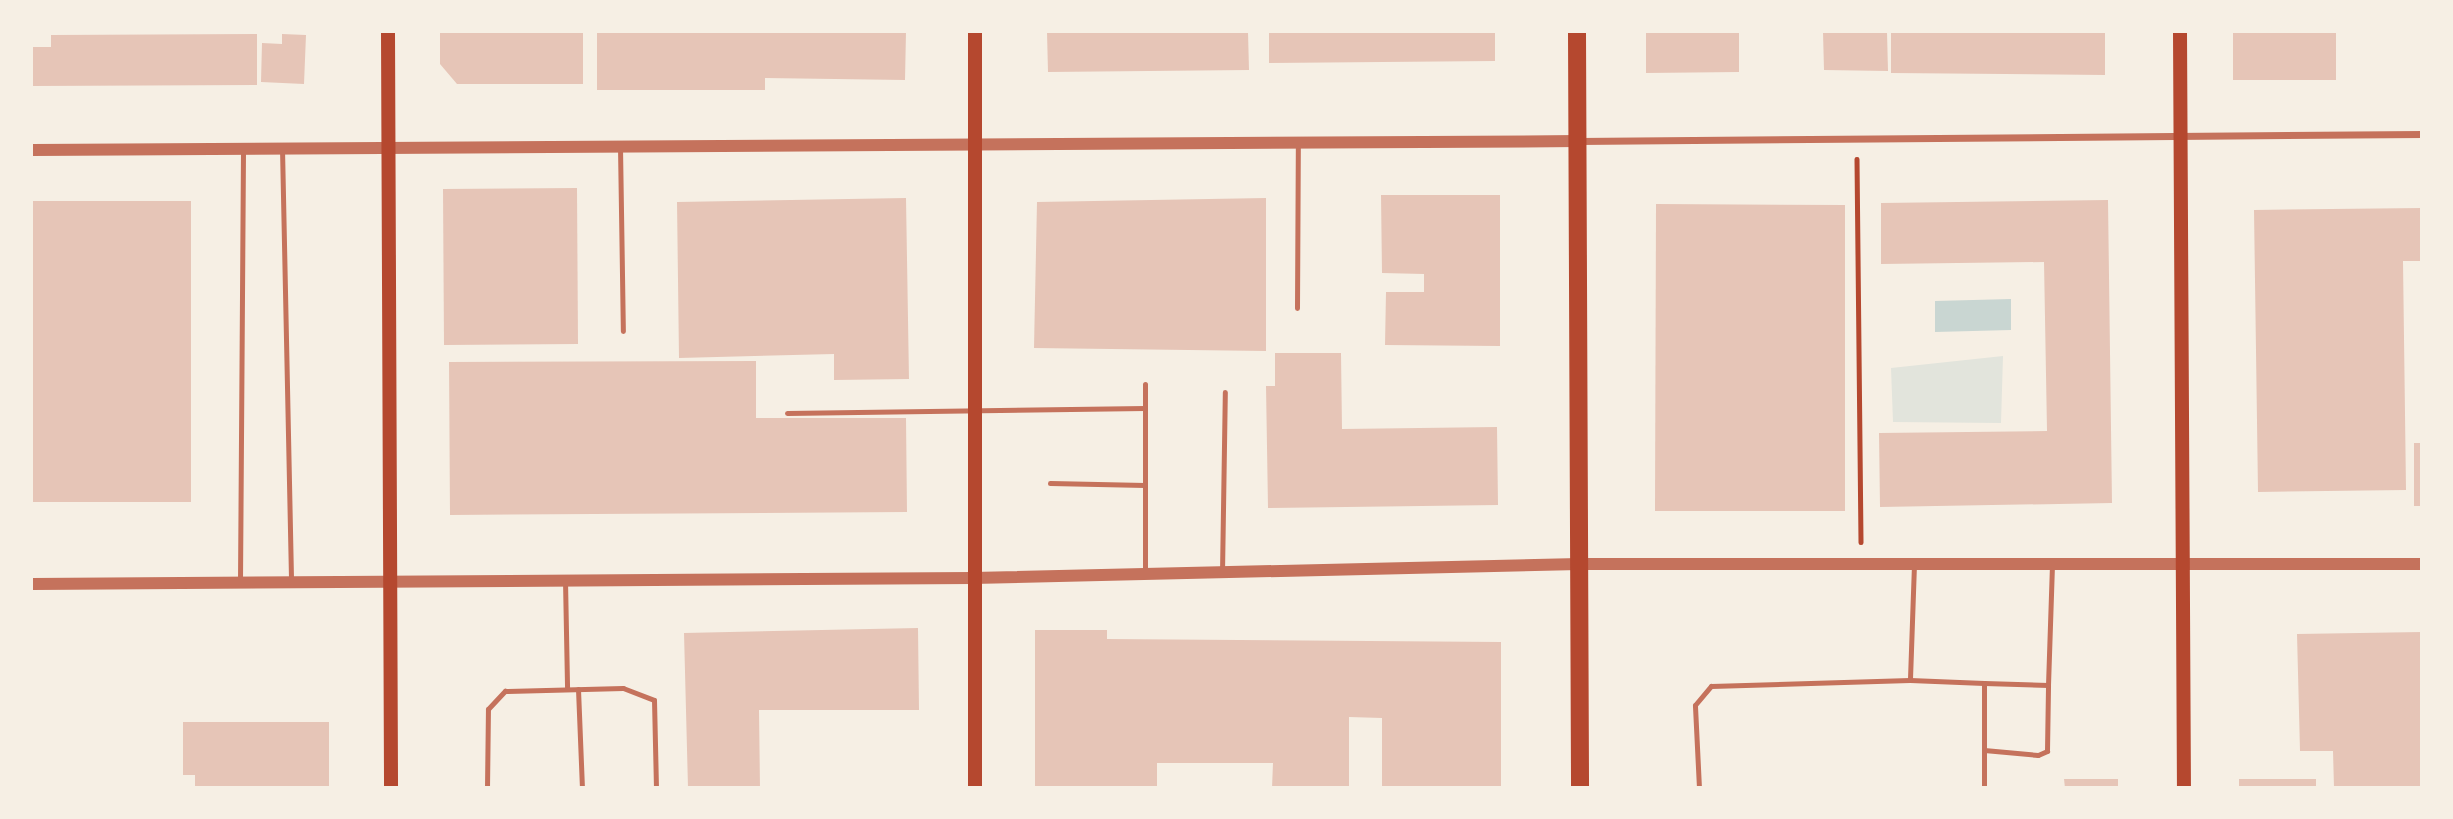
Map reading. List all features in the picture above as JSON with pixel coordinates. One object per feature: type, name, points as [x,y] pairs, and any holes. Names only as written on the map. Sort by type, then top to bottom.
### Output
[{"type":"main road","points":[[388,32],[391,148],[391,788]]},
{"type":"main road","points":[[975,32],[975,788]]},
{"type":"main road","points":[[1577,32],[1580,788]]},
{"type":"main road","points":[[2180,32],[2185,788]]},
{"type":"street","points":[[32,150],[2421,134]]},
{"type":"street","points":[[32,584],[973,578],[1579,564],[2421,564]]},
{"type":"lane","points":[[1297,308],[1298,143]]},
{"type":"lane","points":[[620,147],[623,331]]},
{"type":"lane","points":[[282,148],[291,582]]},
{"type":"lane","points":[[240,582],[243,149]]},
{"type":"lane","points":[[1145,384],[1145,574]]},
{"type":"lane","points":[[1222,573],[1225,392]]},
{"type":"lane","points":[[787,413],[1145,408]]},
{"type":"lane","points":[[1051,482],[1145,485]]},
{"type":"lane","points":[[1910,680],[1914,564]]},
{"type":"lane","points":[[1984,750],[2038,755],[2047,751],[2052,564]]},
{"type":"lane","points":[[565,580],[566,689]]},
{"type":"lane","points":[[1699,788],[1695,705],[1711,686],[1910,680],[2048,685]]},
{"type":"lane","points":[[1984,683],[1984,788]]},
{"type":"lane","points":[[487,788],[488,709],[505,691],[623,688],[654,700],[656,788]]},
{"type":"lane","points":[[578,689],[583,788]]},
{"type":"path","points":[[1857,139],[1861,564]]},
{"type":"shaded area","points":[[2011,299],[2011,330],[1935,332],[1935,301]]},
{"type":"shaded area","points":[[2003,356],[2001,423],[1893,422],[1891,368]]},
{"type":"building","points":[[440,32],[583,32],[583,84],[457,84],[440,64]]},
{"type":"building","points":[[597,32],[906,32],[905,80],[765,78],[765,90],[597,90]]},
{"type":"building","points":[[1047,32],[1248,32],[1249,70],[1048,72]]},
{"type":"building","points":[[1269,32],[1495,32],[1495,61],[1269,63]]},
{"type":"building","points":[[1646,32],[1739,32],[1739,72],[1646,73]]},
{"type":"building","points":[[1823,32],[1887,32],[1888,71],[1824,70]]},
{"type":"building","points":[[1891,32],[2105,32],[2105,75],[1891,73]]},
{"type":"building","points":[[2233,32],[2336,32],[2336,80],[2233,80]]},
{"type":"building","points":[[257,34],[257,85],[32,86],[32,47],[51,47],[51,35]]},
{"type":"building","points":[[282,34],[306,35],[304,84],[261,82],[262,43],[282,44]]},
{"type":"building","points":[[577,188],[578,344],[444,345],[443,189]]},
{"type":"building","points":[[1381,195],[1500,195],[1500,346],[1385,345],[1386,292],[1424,292],[1424,274],[1382,273]]},
{"type":"building","points":[[906,198],[909,379],[834,380],[834,354],[679,358],[677,202]]},
{"type":"building","points":[[1266,198],[1266,351],[1034,348],[1037,202]]},
{"type":"building","points":[[2108,200],[2112,503],[1880,507],[1879,433],[2047,431],[2044,262],[1881,264],[1881,203]]},
{"type":"building","points":[[32,201],[191,201],[191,502],[32,502]]},
{"type":"building","points":[[1656,204],[1845,205],[1845,511],[1655,511]]},
{"type":"building","points":[[2422,208],[2422,261],[2403,261],[2406,490],[2258,492],[2254,210]]},
{"type":"building","points":[[1275,353],[1341,353],[1342,429],[1497,427],[1498,505],[1268,508],[1266,386],[1275,386]]},
{"type":"building","points":[[756,361],[756,418],[906,418],[907,512],[450,515],[449,362]]},
{"type":"building","points":[[2414,443],[2422,443],[2422,506],[2414,506]]},
{"type":"building","points":[[918,628],[919,710],[759,710],[760,788],[688,788],[684,633]]},
{"type":"building","points":[[1035,630],[1107,630],[1107,639],[1501,642],[1501,788],[1382,788],[1382,718],[1349,717],[1349,788],[1272,788],[1273,763],[1157,763],[1157,788],[1035,788]]},
{"type":"building","points":[[2422,632],[2422,788],[2334,788],[2333,751],[2300,751],[2297,634]]},
{"type":"building","points":[[183,722],[329,722],[329,788],[195,788],[195,775],[183,775]]},
{"type":"building","points":[[2064,779],[2118,779],[2118,788],[2065,788]]},
{"type":"building","points":[[2239,779],[2316,779],[2316,788],[2239,788]]}]
